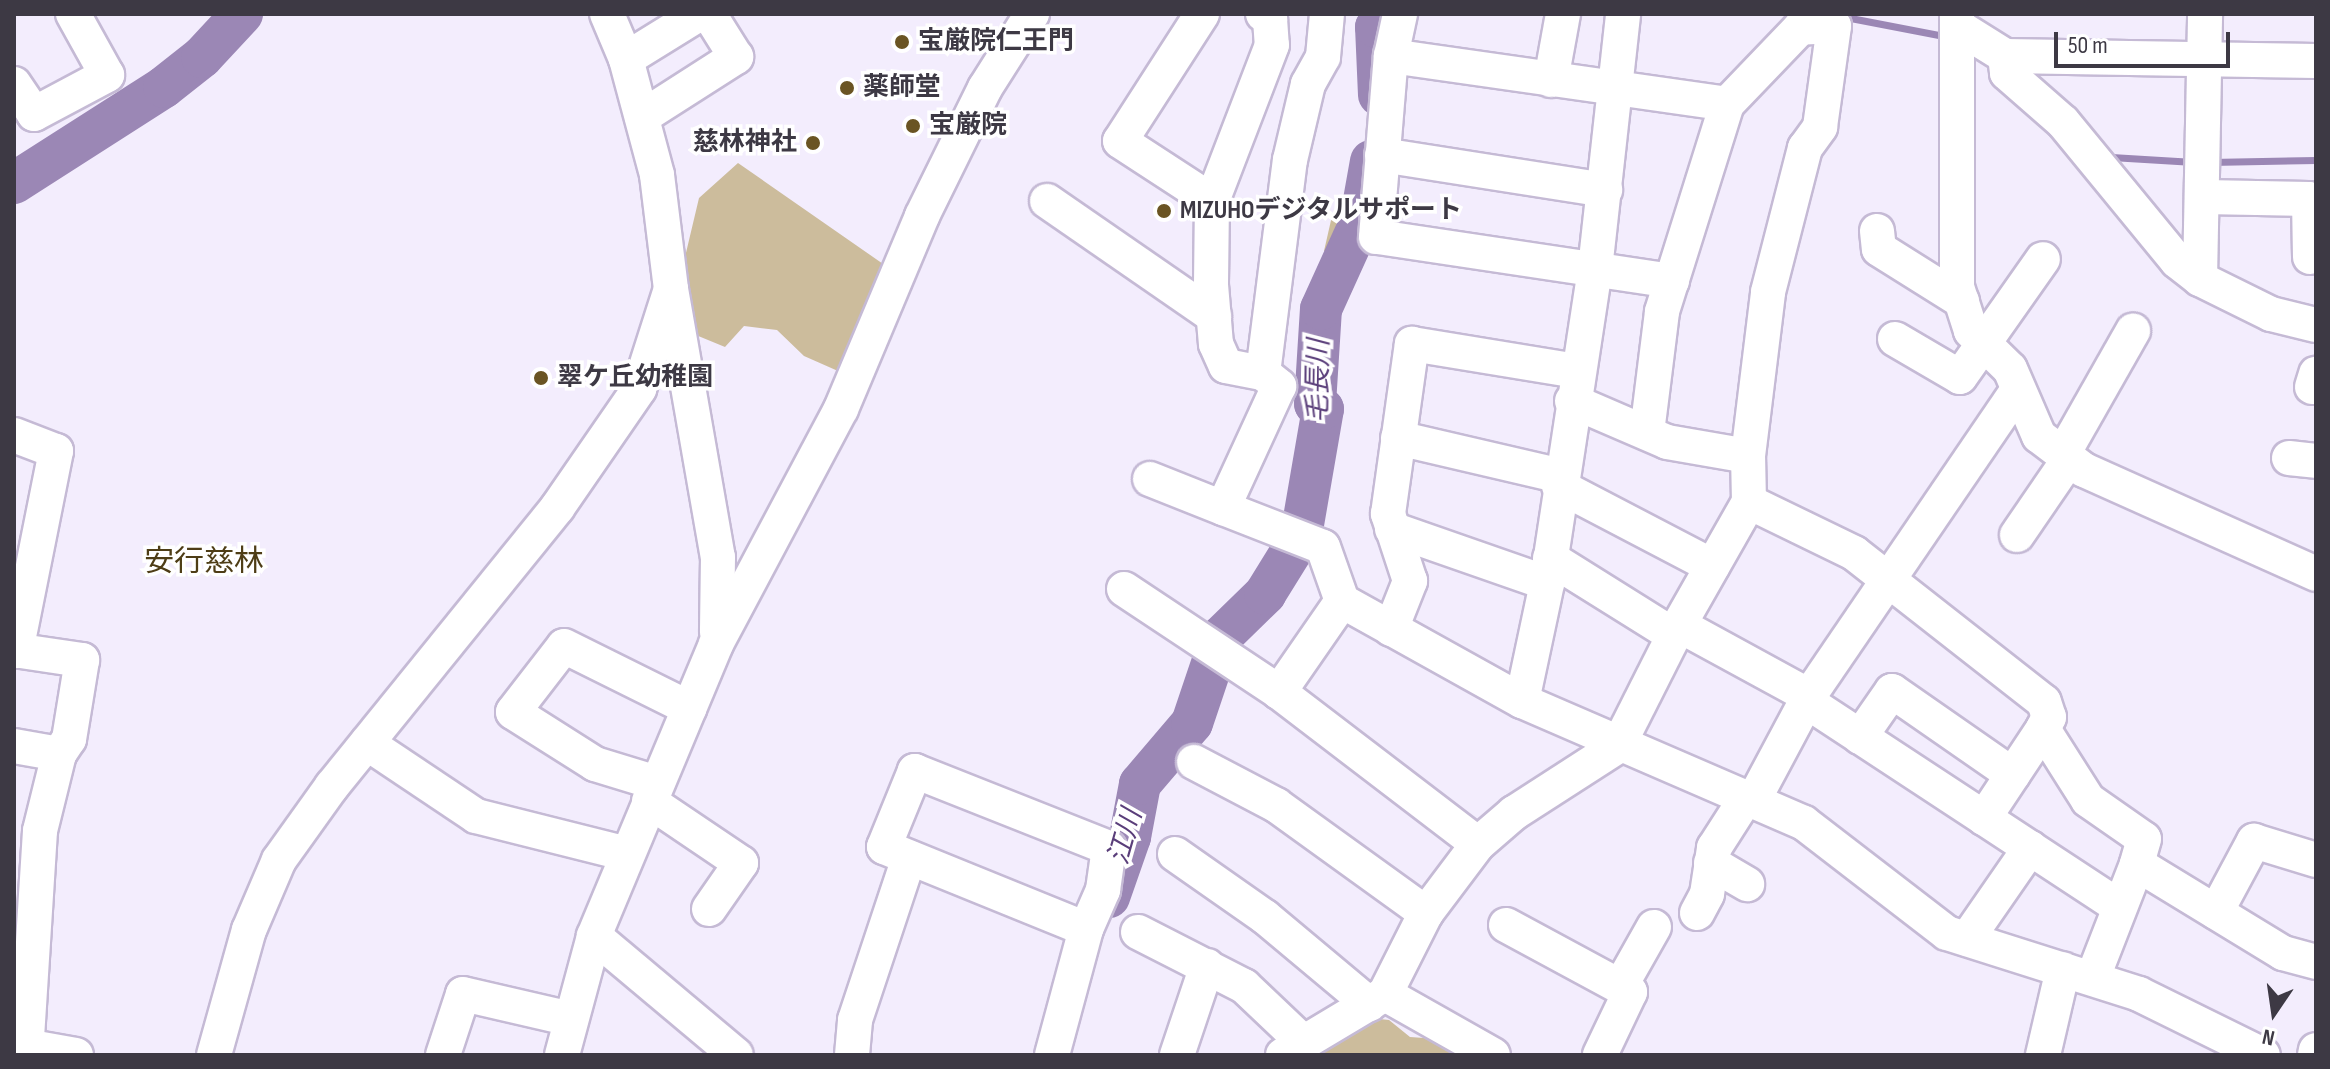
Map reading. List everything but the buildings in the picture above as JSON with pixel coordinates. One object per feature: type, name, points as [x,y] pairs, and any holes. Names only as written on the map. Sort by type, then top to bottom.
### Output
[{"type":"street","points":[[14,84],[34,114],[107,75],[73,14]]},
{"type":"street","points":[[607,14],[626,59],[657,175],[671,289],[718,557],[716,644]]},
{"type":"street","points":[[626,59],[699,14]]},
{"type":"street","points":[[642,117],[736,57],[709,14]]},
{"type":"street","points":[[562,1055],[594,936],[716,644],[841,409],[922,216],[985,88],[1032,14]]},
{"type":"street","points":[[1202,14],[1120,141],[1212,201]]},
{"type":"street","points":[[1223,508],[1279,386],[1263,373],[1226,366],[1216,344],[1214,316],[1212,201],[1272,45],[1270,19],[1263,14]]},
{"type":"street","points":[[1263,373],[1290,160],[1308,84],[1323,57],[1327,14]]},
{"type":"street","points":[[1400,14],[1391,56],[1376,237],[1672,281]]},
{"type":"street","points":[[1551,80],[1563,14]]},
{"type":"street","points":[[1522,701],[1548,571],[1595,269],[1623,14]]},
{"type":"street","points":[[2200,279],[2204,197],[2205,14]]},
{"type":"street","points":[[1957,20],[2005,56],[2316,61]]},
{"type":"street","points":[[1957,20],[1957,287],[1980,342],[2010,369],[2039,436],[2066,456],[2316,574]]},
{"type":"street","points":[[1138,932],[1244,986],[1293,1048],[1377,999],[1426,913],[1478,844],[1514,813],[1618,746],[1676,630],[1749,502],[1748,456],[1768,292],[1805,148],[1820,127],[1834,26],[1800,28],[1727,104],[1662,312],[1647,432]]},
{"type":"street","points":[[1391,56],[1727,104]]},
{"type":"street","points":[[2005,56],[2007,73],[2063,122],[2177,261],[2200,279],[2271,314],[2316,325]]},
{"type":"street","points":[[1382,155],[1605,190]]},
{"type":"street","points":[[2204,197],[2309,199],[2310,257]]},
{"type":"street","points":[[1047,201],[1214,316]]},
{"type":"street","points":[[1877,231],[1879,249],[1962,301]]},
{"type":"street","points":[[1895,339],[1960,377],[1980,342],[2043,259]]},
{"type":"street","points":[[214,1055],[249,930],[279,860],[367,743],[557,508],[639,389],[671,289]]},
{"type":"street","points":[[2017,535],[2066,456],[2133,331]]},
{"type":"street","points":[[1391,629],[1410,581],[1388,514],[1412,344],[1575,386],[1667,442],[1748,456]]},
{"type":"street","points":[[1697,913],[1707,894],[1714,848],[1750,799],[1807,698],[1886,577],[2017,391]]},
{"type":"street","points":[[14,435],[56,451],[26,542],[15,651],[82,660],[69,739],[59,754],[27,846],[23,1048],[76,1055]]},
{"type":"street","points":[[1398,438],[1560,481],[1712,566]]},
{"type":"street","points":[[1150,479],[1323,547],[1342,601],[1522,701],[1618,746],[1804,823],[1947,933],[2078,973],[2263,1055]]},
{"type":"street","points":[[1749,502],[1854,553],[2044,702],[2049,717],[2043,729],[1984,818]]},
{"type":"street","points":[[1392,529],[1548,571],[1676,630],[1807,698],[1860,737],[2118,906]]},
{"type":"street","points":[[1124,589],[1279,692],[1478,844]]},
{"type":"street","points":[[1279,692],[1342,601]]},
{"type":"street","points":[[689,708],[564,646],[513,712],[595,764],[653,792],[741,863],[709,909]]},
{"type":"street","points":[[1860,737],[1892,691],[2013,775]]},
{"type":"street","points":[[2043,729],[2088,800],[2144,839],[2137,864],[2118,906],[2078,973],[2043,1055]]},
{"type":"street","points":[[367,743],[476,816],[627,854]]},
{"type":"street","points":[[14,746],[59,754]]},
{"type":"street","points":[[1194,762],[1276,805],[1426,913]]},
{"type":"street","points":[[1052,1055],[1086,929],[1103,890],[1109,848],[915,771],[884,847],[1086,929]]},
{"type":"street","points":[[2216,912],[2254,841],[2316,860]]},
{"type":"street","points":[[1967,939],[2030,848]]},
{"type":"street","points":[[1175,854],[1377,999],[1493,1055]]},
{"type":"street","points":[[852,1055],[855,1020],[909,858]]},
{"type":"street","points":[[1711,863],[1747,884]]},
{"type":"street","points":[[2137,864],[2283,953],[2316,962]]},
{"type":"street","points":[[1506,925],[1630,992],[1600,1055]]},
{"type":"street","points":[[1620,987],[1654,927]]},
{"type":"street","points":[[594,936],[736,1055]]},
{"type":"street","points":[[1177,1055],[1207,966]]},
{"type":"street","points":[[443,1055],[463,994],[571,1019]]},
{"type":"shaded area","points":[[738,163],[886,266],[838,371],[804,356],[777,330],[744,326],[725,347],[691,333],[685,257],[699,198]]},
{"type":"shaded area","points":[[1332,216],[1353,220],[1340,254],[1324,251]]},
{"type":"shaded area","points":[[1370,1018],[1389,1020],[1410,1037],[1438,1039],[1461,1055],[1299,1055]]},
{"type":"waterway","points":[[14,183],[164,87],[202,57],[242,14]]},
{"type":"waterway","name":"毛長川","points":[[1379,95],[1376,27],[1389,14]]},
{"type":"waterway","points":[[1840,16],[1949,37]]},
{"type":"waterway","points":[[2111,157],[2194,162]]},
{"type":"waterway","points":[[2210,162],[2316,160]]},
{"type":"waterway","name":"毛長川","points":[[1109,897],[1130,837],[1140,784],[1192,723],[1221,637],[1265,594],[1301,536],[1323,409],[1315,404],[1321,309],[1360,223],[1371,161]]},
{"type":"place","name":"宝厳院仁王門","points":[[902,42]]},
{"type":"place","name":"薬師堂","points":[[847,88]]},
{"type":"place","name":"宝厳院","points":[[913,126]]},
{"type":"place","name":"慈林神社","points":[[813,143]]},
{"type":"place","name":"MIZUHOデジタルサポート","points":[[1164,211]]},
{"type":"place","name":"翠ケ丘幼稚園","points":[[541,378]]},
{"type":"district","name":"安行慈林","points":[[204,562]]},
{"type":"water label","name":"江川","points":[[1126,837]]}]
